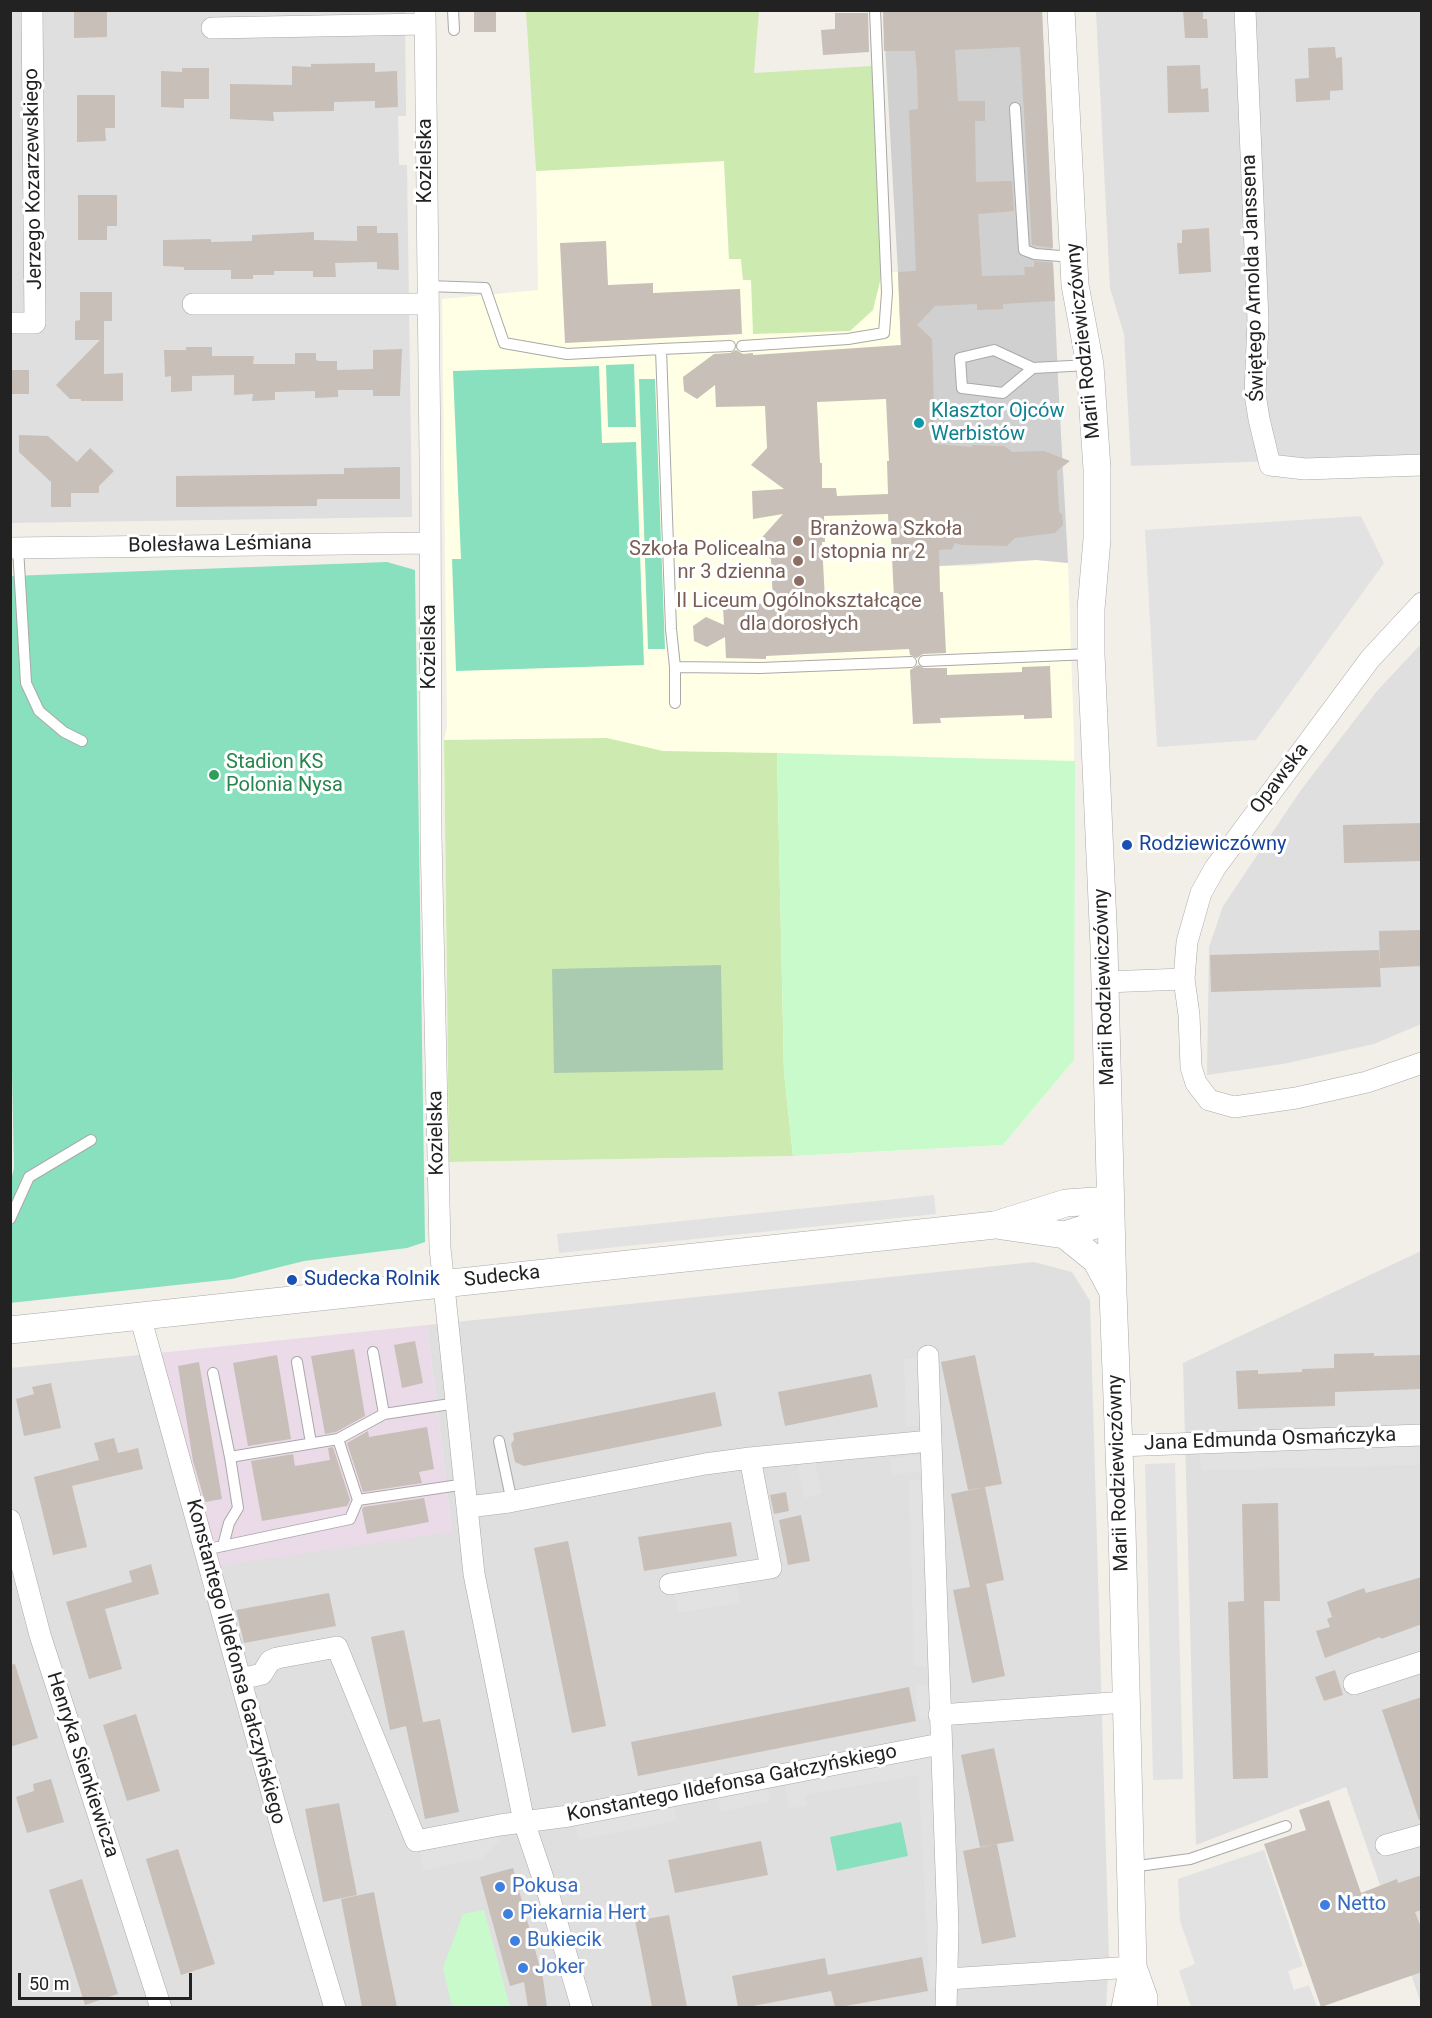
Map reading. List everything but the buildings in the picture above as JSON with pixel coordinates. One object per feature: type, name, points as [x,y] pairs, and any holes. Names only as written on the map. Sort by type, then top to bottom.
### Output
[{"type":"street","name":"Jerzego Kozarzewskiego","points":[[10,323],[35,323],[32,10]]},
{"type":"street","name":"Marii Rodziewiczówny","points":[[1061,10],[1075,285],[1090,365],[1097,475],[1097,539],[1091,609],[1091,654],[1105,982],[1133,1967],[1125,2007]]},
{"type":"street","name":"Świętego Arnolda Janssena","points":[[1245,10],[1258,321],[1255,394],[1270,465],[1305,469],[1422,465]]},
{"type":"street","points":[[212,28],[425,17]]},
{"type":"street","name":"Kozielska","points":[[425,17],[430,836],[440,1248],[443,1283]]},
{"type":"street","points":[[193,304],[427,295]]},
{"type":"street","name":"Bolesława Leśmiana","points":[[14,548],[430,543]]},
{"type":"street","name":"Opawska","points":[[1422,603],[1370,659],[1215,868],[1201,893],[1187,942],[1184,979],[1189,1016],[1191,1067],[1196,1083],[1209,1100],[1234,1107],[1296,1098],[1367,1082],[1422,1063]]},
{"type":"street","points":[[1105,982],[1184,979]]},
{"type":"street","name":"Sudecka","points":[[10,1330],[994,1225],[1066,1203],[1111,1208]]},
{"type":"street","name":"Sudecka","points":[[994,1225],[1065,1235],[1092,1226],[1111,1208]]},
{"type":"street","points":[[1065,1235],[1096,1260],[1113,1293]]},
{"type":"street","points":[[443,1283],[474,1574],[524,1822],[582,2007]]},
{"type":"street","name":"Konstantego Ildefonsa Gałczyńskiego","points":[[140,1316],[214,1548],[242,1680],[296,1883],[335,2007]]},
{"type":"street","points":[[928,1356],[948,1927],[946,2007]]},
{"type":"street","name":"Jana Edmunda Osmańczyka","points":[[1118,1446],[1422,1434]]},
{"type":"street","points":[[468,1507],[509,1502],[659,1472],[750,1458],[930,1441]]},
{"type":"street","points":[[670,1584],[771,1568],[750,1458]]},
{"type":"street","name":"Henryka Sienkiewicza","points":[[10,1520],[40,1635],[162,2007]]},
{"type":"street","name":"Konstantego Ildefonsa Gałczyńskiego","points":[[242,1680],[262,1674],[270,1661],[277,1658],[337,1647],[416,1841],[500,1825],[569,1816],[940,1744]]},
{"type":"street","points":[[1354,1684],[1422,1662]]},
{"type":"street","points":[[939,1715],[1126,1702]]},
{"type":"street","points":[[1386,1845],[1422,1834]]},
{"type":"street","name":"Marii Rodziewiczówny","points":[[1133,1967],[1144,1998],[1144,2007]]},
{"type":"street","points":[[946,1979],[1133,1967]]},
{"type":"lane","points":[[453,10],[454,30]]},
{"type":"lane","points":[[742,346],[848,339],[884,333],[887,294],[875,10]]},
{"type":"lane","points":[[1015,108],[1024,250],[1035,254],[1073,257]]},
{"type":"lane","points":[[427,295],[485,288],[504,343],[567,354],[730,346]]},
{"type":"lane","points":[[661,349],[675,703]]},
{"type":"lane","points":[[1034,368],[1003,393],[962,388],[960,358],[994,350],[1034,368],[1090,365]]},
{"type":"lane","points":[[14,548],[26,683],[39,711],[64,732],[82,741]]},
{"type":"lane","points":[[924,661],[1091,654]]},
{"type":"lane","points":[[675,667],[760,668],[911,662]]},
{"type":"lane","points":[[10,1219],[29,1177],[91,1140]]},
{"type":"lane","points":[[373,1352],[384,1414]]},
{"type":"lane","points":[[297,1362],[311,1443]]},
{"type":"lane","points":[[213,1373],[238,1508],[214,1548]]},
{"type":"lane","points":[[230,1457],[338,1439],[384,1414],[457,1403]]},
{"type":"lane","points":[[214,1548],[350,1519],[358,1500],[338,1439]]},
{"type":"lane","points":[[500,1441],[510,1493],[509,1502]]},
{"type":"lane","points":[[358,1500],[466,1484]]},
{"type":"lane","points":[[1130,1867],[1190,1859],[1286,1826]]},
{"type":"shaded area","points":[[10,11],[405,11],[406,116],[398,116],[399,165],[407,165],[412,517],[11,523]]},
{"type":"shaded area","points":[[883,11],[1042,11],[1068,563],[1036,560],[939,566],[939,550],[909,551],[898,272]]},
{"type":"shaded area","points":[[1096,11],[1421,11],[1421,456],[1131,466],[1124,334],[1110,288]]},
{"type":"shaded area","points":[[724,161],[729,259],[741,259],[743,280],[898,272],[909,551],[939,550],[939,566],[971,566],[1036,560],[1068,563],[1074,738],[1074,1060],[1003,1145],[793,1156],[449,1162],[442,299],[538,290],[536,171]]},
{"type":"shaded area","points":[[1361,516],[1384,563],[1256,740],[1157,747],[1145,530]]},
{"type":"shaded area","points":[[1421,644],[1421,1024],[1374,1044],[1283,1064],[1207,1075],[1209,947],[1223,906],[1301,790],[1377,691]]},
{"type":"shaded area","points":[[721,965],[723,1070],[554,1073],[552,969]]},
{"type":"shaded area","points":[[934,1195],[936,1214],[559,1253],[557,1234]]},
{"type":"shaded area","points":[[1421,1251],[1421,2003],[1346,1787],[1196,1845],[1183,1363]]},
{"type":"shaded area","points":[[1034,1262],[1072,1272],[1090,1301],[1109,1958],[1106,2007],[11,2007],[10,1368],[158,1353],[452,1532],[427,1325]]},
{"type":"shaded area","points":[[427,1325],[452,1532],[216,1566],[158,1353]]},
{"type":"shaded area","points":[[920,1358],[923,1426],[906,1426],[904,1359]]},
{"type":"shaded area","points":[[1421,1446],[1421,1465],[1201,1470],[1200,1451]]},
{"type":"shaded area","points":[[924,1454],[926,1470],[892,1475],[890,1459]]},
{"type":"shaded area","points":[[815,1461],[822,1494],[804,1498],[797,1464]]},
{"type":"shaded area","points":[[1175,1463],[1183,1779],[1153,1780],[1145,1464]]},
{"type":"shaded area","points":[[927,1479],[933,1667],[914,1666],[909,1481]]},
{"type":"shaded area","points":[[736,1580],[740,1602],[678,1613],[674,1591]]},
{"type":"shaded area","points":[[915,1685],[934,1685],[936,1718],[919,1720]]},
{"type":"shaded area","points":[[930,1754],[933,1772],[944,1986],[930,1988],[918,1775],[805,1795],[807,1805],[789,1809],[785,1782]]},
{"type":"shaded area","points":[[767,1787],[770,1801],[720,1812],[716,1796]]},
{"type":"shaded area","points":[[673,1804],[676,1821],[579,1840],[575,1824]]},
{"type":"shaded area","points":[[497,1834],[499,1841],[482,1858],[423,1870],[419,1848]]},
{"type":"shaded area","points":[[1264,1850],[1303,1966],[1288,1971],[1294,1990],[1309,1985],[1317,2007],[1191,2007],[1179,1971],[1195,1964],[1180,1921],[1178,1879]]},
{"type":"green space","points":[[526,11],[759,11],[754,73],[872,66],[881,277],[873,310],[850,331],[753,334],[751,280],[743,280],[741,259],[729,259],[724,161],[536,171]]},
{"type":"green space","points":[[634,364],[636,427],[608,427],[606,365]]},
{"type":"green space","points":[[599,366],[602,443],[636,442],[644,665],[456,671],[452,559],[461,559],[453,371]]},
{"type":"green space","points":[[639,379],[655,379],[665,649],[648,649]]},
{"type":"green space","name":"Stadion KS Polonia Nysa","points":[[387,562],[415,570],[425,1242],[407,1248],[304,1261],[232,1279],[10,1303],[10,1185],[14,1168],[10,973],[11,576]]},
{"type":"green space","points":[[607,738],[663,751],[777,753],[784,1072],[793,1156],[449,1162],[444,740]]},
{"type":"green space","points":[[777,753],[1075,761],[1074,1060],[1003,1145],[793,1156],[784,1072]]},
{"type":"green space","points":[[901,1822],[908,1856],[837,1871],[830,1837]]},
{"type":"green space","points":[[484,1910],[510,2007],[452,2007],[443,1968],[463,1914]]},
{"type":"place","name":"Klasztor Ojców Werbistów","points":[[919,423]]},
{"type":"place","name":"Branżowa Szkoła I stopnia nr 2","points":[[798,541]]},
{"type":"place","name":"Szkoła Policealna nr 3 dzienna","points":[[798,561]]},
{"type":"place","name":"II Liceum Ogólnokształcące dla dorosłych","points":[[799,581]]},
{"type":"place","name":"Stadion KS Polonia Nysa","points":[[214,775]]},
{"type":"place","name":"Rodziewiczówny","points":[[1127,845]]},
{"type":"place","name":"Sudecka Rolnik","points":[[292,1280]]},
{"type":"place","name":"Pokusa","points":[[500,1887]]},
{"type":"place","name":"Netto","points":[[1325,1905]]},
{"type":"place","name":"Piekarnia Hert","points":[[508,1914]]},
{"type":"place","name":"Bukiecik","points":[[515,1941]]},
{"type":"place","name":"Joker","points":[[523,1968]]}]
